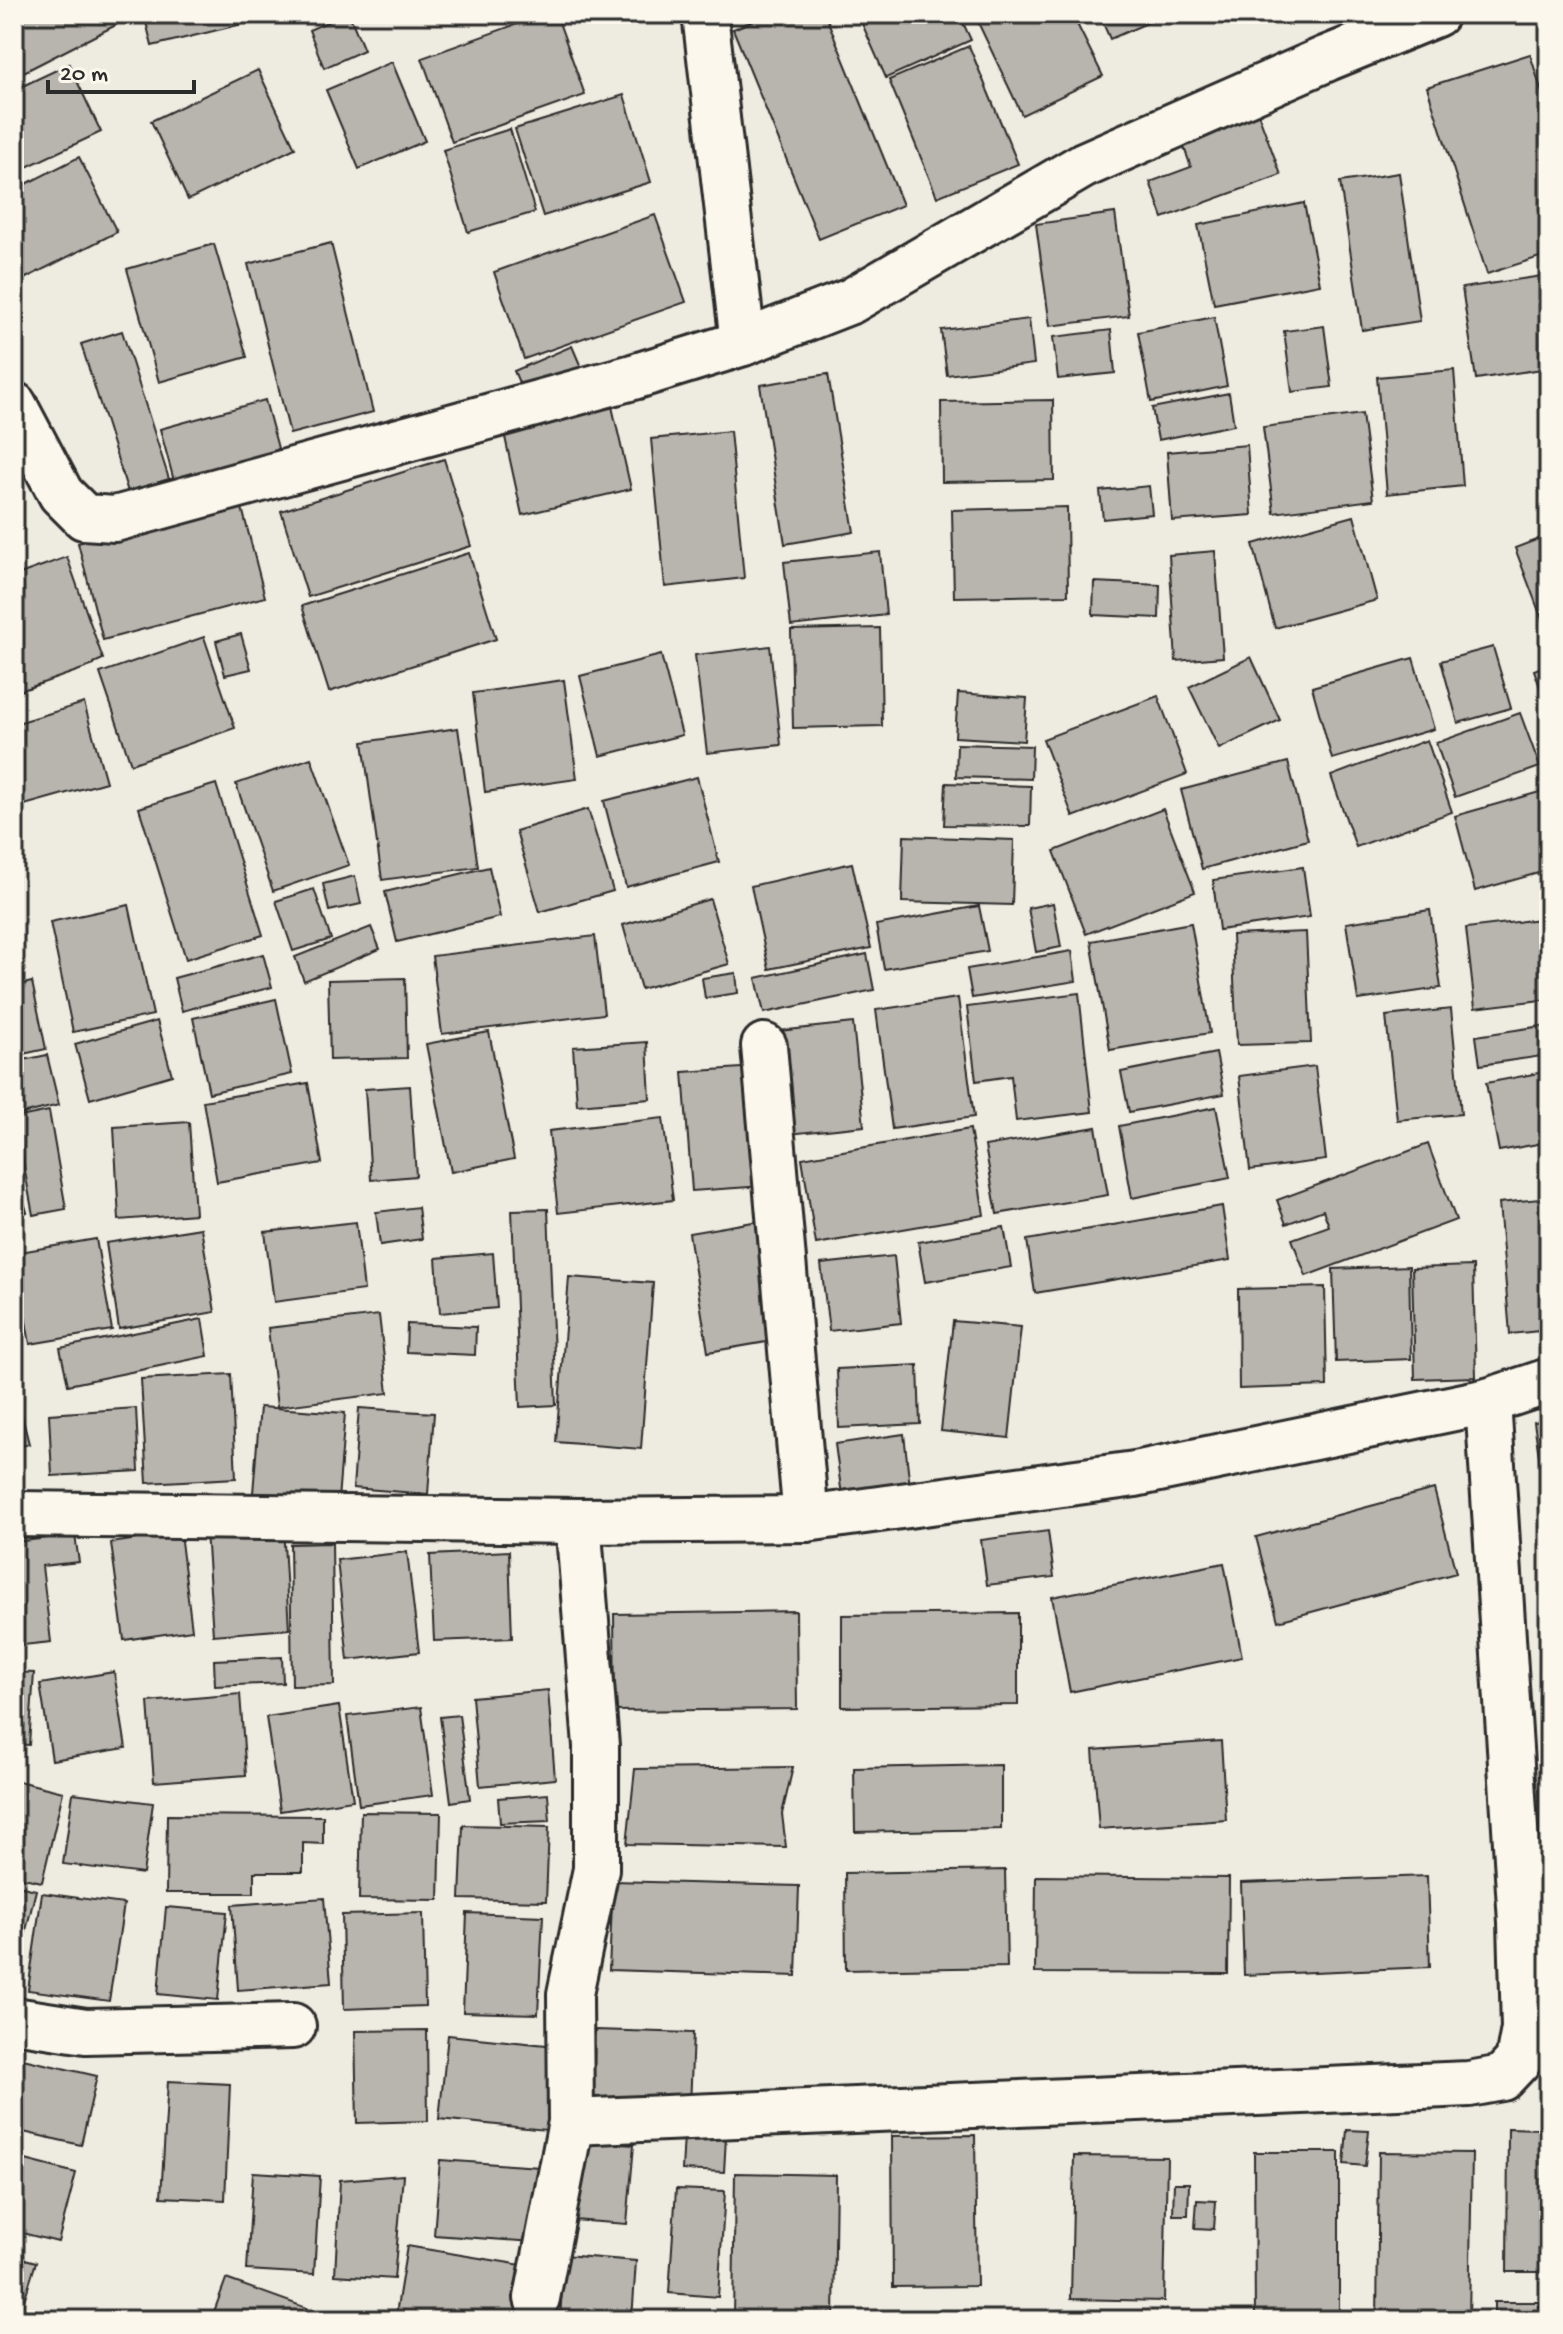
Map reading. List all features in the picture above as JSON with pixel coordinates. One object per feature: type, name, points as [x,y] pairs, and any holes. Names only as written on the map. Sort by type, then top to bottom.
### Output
[{"type":"street","points":[[705,14],[743,343]]},
{"type":"street","points":[[14,405],[61,494],[84,517],[115,519],[633,377],[743,343],[851,301],[1084,165],[1436,14]]},
{"type":"street","points":[[764,1046],[806,1519]]},
{"type":"street","points":[[14,1514],[578,1521],[806,1519],[1135,1474],[1488,1401],[1549,1381]]},
{"type":"street","points":[[571,2122],[1469,2084],[1502,2078],[1518,2061],[1535,1924],[1488,1401]]},
{"type":"street","points":[[537,2298],[571,2122],[570,1994],[596,1869],[596,1746],[578,1521]]},
{"type":"street","points":[[14,2020],[86,2031],[293,2026]]},
{"type":"building","points":[[14,14],[110,14],[116,25],[14,77]]},
{"type":"building","points":[[144,14],[275,14],[275,16],[152,46]]},
{"type":"building","points":[[349,14],[364,50],[324,68],[309,30]]},
{"type":"building","points":[[545,14],[556,14],[585,95],[452,142],[422,58]]},
{"type":"building","points":[[770,14],[825,14],[903,205],[819,239],[733,29]]},
{"type":"building","points":[[871,14],[959,14],[971,40],[886,78],[860,19]]},
{"type":"building","points":[[974,14],[1072,14],[1103,76],[1022,115]]},
{"type":"building","points":[[1099,14],[1168,14],[1110,39]]},
{"type":"building","points":[[969,46],[1018,164],[937,197],[889,80]]},
{"type":"building","points":[[1530,54],[1549,115],[1549,254],[1487,274],[1427,87]]},
{"type":"building","points":[[392,62],[425,141],[359,169],[326,90]]},
{"type":"building","points":[[69,64],[101,132],[14,173],[14,90]]},
{"type":"building","points":[[258,70],[295,148],[188,200],[151,121]]},
{"type":"building","points":[[624,95],[651,182],[543,216],[515,129]]},
{"type":"building","points":[[1255,105],[1281,175],[1163,218],[1150,182],[1191,167],[1179,133]]},
{"type":"building","points":[[510,129],[535,212],[468,232],[443,150]]},
{"type":"building","points":[[79,157],[117,232],[14,284],[14,190]]},
{"type":"building","points":[[1399,173],[1420,321],[1362,330],[1340,182]]},
{"type":"building","points":[[1304,203],[1320,284],[1214,304],[1198,225]]},
{"type":"building","points":[[1115,213],[1129,316],[1050,326],[1036,224]]},
{"type":"building","points":[[655,215],[686,302],[524,359],[494,272]]},
{"type":"building","points":[[331,243],[373,412],[290,434],[248,264]]},
{"type":"building","points":[[214,244],[247,357],[159,382],[127,269]]},
{"type":"building","points":[[1549,275],[1549,368],[1476,379],[1462,288]]},
{"type":"building","points":[[1214,317],[1227,386],[1151,402],[1138,332]]},
{"type":"building","points":[[1029,319],[1034,364],[947,375],[941,330]]},
{"type":"building","points":[[1324,326],[1332,387],[1292,392],[1284,331]]},
{"type":"building","points":[[1111,330],[1115,373],[1058,379],[1053,337]]},
{"type":"building","points":[[122,331],[169,479],[128,492],[81,344]]},
{"type":"building","points":[[572,346],[584,374],[526,399],[514,371]]},
{"type":"building","points":[[1454,370],[1463,486],[1387,494],[1377,377]]},
{"type":"building","points":[[828,374],[854,532],[785,544],[760,385]]},
{"type":"building","points":[[1229,393],[1234,425],[1158,440],[1152,408]]},
{"type":"building","points":[[265,400],[282,463],[177,492],[160,429]]},
{"type":"building","points":[[1053,400],[1054,480],[942,482],[941,402]]},
{"type":"building","points":[[611,402],[631,489],[522,515],[503,428]]},
{"type":"building","points":[[1362,414],[1373,500],[1274,513],[1263,427]]},
{"type":"building","points":[[730,431],[744,578],[665,587],[651,439]]},
{"type":"building","points":[[1247,445],[1252,515],[1172,521],[1167,452]]},
{"type":"building","points":[[444,459],[471,546],[308,597],[281,511]]},
{"type":"building","points":[[1149,486],[1152,514],[1103,519],[1100,491]]},
{"type":"building","points":[[240,500],[265,597],[103,640],[78,543]]},
{"type":"building","points":[[1067,507],[1068,595],[954,597],[952,510]]},
{"type":"building","points":[[1354,516],[1377,600],[1275,628],[1253,544]]},
{"type":"building","points":[[1549,535],[1549,638],[1515,548]]},
{"type":"building","points":[[1215,551],[1223,657],[1176,661],[1169,555]]},
{"type":"building","points":[[880,552],[886,615],[791,626],[784,562]]},
{"type":"building","points":[[469,553],[496,639],[329,692],[302,606]]},
{"type":"building","points":[[67,557],[103,659],[14,693],[14,576]]},
{"type":"building","points":[[1094,582],[1160,585],[1159,618],[1093,615]]},
{"type":"building","points":[[880,628],[882,726],[793,728],[791,630]]},
{"type":"building","points":[[241,634],[251,669],[225,675],[216,641]]},
{"type":"building","points":[[204,637],[235,728],[131,764],[100,673]]},
{"type":"building","points":[[770,646],[781,745],[707,753],[695,655]]},
{"type":"building","points":[[1493,647],[1511,708],[1458,723],[1441,661]]},
{"type":"building","points":[[661,655],[682,735],[600,756],[580,676]]},
{"type":"building","points":[[1251,657],[1280,720],[1219,749],[1189,687]]},
{"type":"building","points":[[1413,658],[1434,729],[1332,759],[1312,687]]},
{"type":"building","points":[[1549,664],[1549,684],[1540,687],[1534,670]]},
{"type":"building","points":[[564,680],[577,779],[485,792],[473,693]]},
{"type":"building","points":[[958,693],[1027,698],[1024,741],[955,737]]},
{"type":"building","points":[[1158,696],[1187,774],[1073,817],[1043,739]]},
{"type":"building","points":[[84,703],[106,782],[14,808],[14,724]]},
{"type":"building","points":[[1520,713],[1540,767],[1455,797],[1436,743]]},
{"type":"building","points":[[458,728],[478,867],[382,880],[363,742]]},
{"type":"building","points":[[1427,740],[1452,812],[1356,847],[1331,776]]},
{"type":"building","points":[[957,744],[1032,746],[1031,779],[956,777]]},
{"type":"building","points":[[311,758],[349,865],[273,891],[236,784]]},
{"type":"building","points":[[1288,762],[1308,840],[1202,869],[1181,790]]},
{"type":"building","points":[[697,777],[719,862],[626,887],[604,801]]},
{"type":"building","points":[[946,783],[1031,786],[1030,826],[944,825]]},
{"type":"building","points":[[216,784],[263,935],[186,959],[139,808]]},
{"type":"building","points":[[1543,791],[1549,811],[1549,870],[1475,891],[1455,816]]},
{"type":"building","points":[[588,809],[613,891],[540,912],[516,831]]},
{"type":"building","points":[[1163,809],[1195,892],[1086,934],[1054,851]]},
{"type":"building","points":[[904,836],[1014,840],[1012,905],[902,902]]},
{"type":"building","points":[[852,863],[871,948],[769,969],[751,886]]},
{"type":"building","points":[[489,867],[500,917],[397,942],[385,892]]},
{"type":"building","points":[[1303,867],[1310,917],[1219,930],[1213,880]]},
{"type":"building","points":[[355,876],[361,904],[329,911],[323,884]]},
{"type":"building","points":[[314,889],[331,939],[293,951],[276,901]]},
{"type":"building","points":[[710,899],[729,964],[641,989],[623,925]]},
{"type":"building","points":[[1053,903],[1061,947],[1036,952],[1028,908]]},
{"type":"building","points":[[129,905],[153,1015],[73,1032],[50,922]]},
{"type":"building","points":[[979,906],[988,951],[884,969],[876,925]]},
{"type":"building","points":[[1430,910],[1441,988],[1358,1000],[1346,923]]},
{"type":"building","points":[[1549,918],[1549,999],[1475,1008],[1466,928]]},
{"type":"building","points":[[1191,923],[1210,1033],[1110,1050],[1091,941]]},
{"type":"building","points":[[371,927],[380,949],[304,981],[295,957]]},
{"type":"building","points":[[1306,932],[1311,1043],[1237,1045],[1232,935]]},
{"type":"building","points":[[595,936],[604,1014],[442,1034],[432,956]]},
{"type":"building","points":[[1072,951],[1076,981],[972,998],[967,969]]},
{"type":"building","points":[[263,954],[272,987],[182,1011],[174,978]]},
{"type":"building","points":[[867,954],[874,990],[764,1013],[756,978]]},
{"type":"building","points":[[736,973],[738,993],[705,998],[702,978]]},
{"type":"building","points":[[405,978],[407,1058],[330,1060],[328,980]]},
{"type":"building","points":[[32,982],[46,1049],[14,1056],[14,986]]},
{"type":"building","points":[[1079,993],[1092,1112],[1016,1121],[1011,1076],[976,1081],[967,1007]]},
{"type":"building","points":[[958,998],[974,1117],[892,1129],[876,1010]]},
{"type":"building","points":[[276,999],[292,1074],[209,1093],[193,1018]]},
{"type":"building","points":[[1451,1009],[1461,1114],[1397,1120],[1386,1016]]},
{"type":"building","points":[[157,1021],[172,1075],[90,1099],[75,1044]]},
{"type":"building","points":[[853,1023],[864,1126],[789,1134],[779,1031]]},
{"type":"building","points":[[1549,1025],[1549,1055],[1480,1065],[1476,1036]]},
{"type":"building","points":[[489,1032],[514,1159],[451,1172],[426,1044]]},
{"type":"building","points":[[647,1042],[650,1099],[577,1105],[573,1047]]},
{"type":"building","points":[[1216,1053],[1224,1094],[1129,1112],[1121,1072]]},
{"type":"building","points":[[47,1055],[59,1105],[14,1116],[14,1062]]},
{"type":"building","points":[[1315,1066],[1326,1160],[1250,1170],[1239,1076]]},
{"type":"building","points":[[756,1067],[764,1186],[692,1191],[683,1072]]},
{"type":"building","points":[[1549,1071],[1549,1142],[1499,1151],[1486,1083]]},
{"type":"building","points":[[308,1083],[322,1163],[217,1182],[203,1101]]},
{"type":"building","points":[[410,1086],[416,1176],[371,1180],[365,1089]]},
{"type":"building","points":[[1216,1107],[1230,1178],[1132,1198],[1119,1126]]},
{"type":"building","points":[[49,1111],[66,1209],[33,1215],[15,1118]]},
{"type":"building","points":[[663,1118],[673,1200],[558,1213],[549,1131]]},
{"type":"building","points":[[189,1122],[195,1214],[119,1220],[114,1127]]},
{"type":"building","points":[[1096,1127],[1108,1195],[997,1214],[985,1146]]},
{"type":"building","points":[[970,1129],[984,1215],[816,1244],[802,1158]]},
{"type":"building","points":[[1428,1144],[1456,1220],[1306,1276],[1292,1239],[1329,1226],[1323,1210],[1286,1224],[1277,1200]]},
{"type":"building","points":[[14,1169],[27,1212],[14,1216]]},
{"type":"building","points":[[1549,1198],[1549,1330],[1510,1334],[1499,1203]]},
{"type":"building","points":[[1222,1206],[1230,1260],[1035,1293],[1027,1240]]},
{"type":"building","points":[[418,1207],[422,1239],[380,1245],[376,1212]]},
{"type":"building","points":[[548,1209],[556,1405],[520,1407],[512,1210]]},
{"type":"building","points":[[765,1220],[784,1339],[708,1352],[689,1233]]},
{"type":"building","points":[[356,1222],[364,1290],[274,1302],[265,1232]]},
{"type":"building","points":[[1004,1227],[1011,1267],[925,1282],[918,1242]]},
{"type":"building","points":[[201,1228],[215,1312],[119,1329],[106,1243]]},
{"type":"building","points":[[96,1239],[112,1330],[30,1344],[14,1253]]},
{"type":"building","points":[[493,1253],[497,1308],[440,1313],[436,1258]]},
{"type":"building","points":[[894,1256],[901,1323],[829,1331],[821,1264]]},
{"type":"building","points":[[1409,1266],[1411,1359],[1336,1362],[1333,1269]]},
{"type":"building","points":[[1473,1266],[1476,1377],[1415,1379],[1412,1268]]},
{"type":"building","points":[[569,1277],[653,1283],[641,1449],[556,1442]]},
{"type":"building","points":[[1325,1287],[1327,1386],[1239,1389],[1238,1289]]},
{"type":"building","points":[[379,1315],[388,1393],[277,1407],[268,1328]]},
{"type":"building","points":[[202,1319],[208,1356],[68,1385],[60,1348]]},
{"type":"building","points":[[953,1321],[1021,1327],[1009,1438],[941,1431]]},
{"type":"building","points":[[407,1324],[476,1327],[475,1355],[406,1352]]},
{"type":"building","points":[[918,1365],[920,1424],[839,1428],[837,1369]]},
{"type":"building","points":[[231,1374],[236,1478],[147,1483],[141,1379]]},
{"type":"building","points":[[14,1383],[29,1444],[14,1448]]},
{"type":"building","points":[[260,1407],[345,1413],[338,1500],[253,1493]]},
{"type":"building","points":[[136,1408],[139,1471],[52,1476],[49,1414]]},
{"type":"building","points":[[359,1408],[434,1413],[428,1494],[353,1488]]},
{"type":"building","points":[[1549,1420],[1549,1524],[1534,1422]]},
{"type":"building","points":[[904,1434],[910,1487],[842,1496],[835,1444]]},
{"type":"building","points":[[1434,1489],[1456,1573],[1278,1621],[1256,1537]]},
{"type":"building","points":[[283,1526],[289,1629],[213,1635],[206,1531]]},
{"type":"building","points":[[1048,1531],[1054,1577],[987,1585],[981,1540]]},
{"type":"building","points":[[180,1533],[192,1630],[124,1640],[111,1543]]},
{"type":"building","points":[[75,1535],[79,1562],[42,1566],[51,1642],[14,1646],[14,1542]]},
{"type":"building","points":[[332,1543],[334,1685],[292,1686],[290,1544]]},
{"type":"building","points":[[509,1551],[512,1638],[434,1641],[430,1555]]},
{"type":"building","points":[[407,1552],[419,1652],[348,1660],[337,1560]]},
{"type":"building","points":[[1224,1563],[1242,1657],[1070,1692],[1052,1597]]},
{"type":"building","points":[[796,1611],[797,1709],[615,1711],[614,1614]]},
{"type":"building","points":[[1018,1613],[1018,1705],[842,1707],[842,1615]]},
{"type":"building","points":[[282,1657],[283,1683],[215,1686],[214,1660]]},
{"type":"building","points":[[14,1672],[34,1673],[29,1745],[14,1744]]},
{"type":"building","points":[[114,1672],[126,1748],[52,1760],[40,1684]]},
{"type":"building","points":[[548,1690],[555,1779],[480,1786],[472,1697]]},
{"type":"building","points":[[240,1694],[246,1775],[154,1782],[148,1702]]},
{"type":"building","points":[[339,1706],[353,1800],[280,1811],[266,1717]]},
{"type":"building","points":[[421,1707],[433,1795],[359,1805],[347,1716]]},
{"type":"building","points":[[459,1715],[470,1799],[451,1802],[440,1717]]},
{"type":"building","points":[[1221,1741],[1226,1820],[1099,1829],[1093,1750]]},
{"type":"building","points":[[1001,1765],[1001,1829],[855,1832],[854,1768]]},
{"type":"building","points":[[793,1767],[782,1814],[786,1847],[627,1844],[635,1769]]},
{"type":"building","points":[[14,1780],[63,1792],[42,1882],[14,1876]]},
{"type":"building","points":[[73,1793],[153,1803],[143,1874],[63,1864]]},
{"type":"building","points":[[548,1794],[550,1821],[500,1823],[498,1798]]},
{"type":"building","points":[[1542,1802],[1549,1802],[1549,1832],[1543,1832]]},
{"type":"building","points":[[361,1812],[441,1813],[439,1900],[359,1899]]},
{"type":"building","points":[[167,1815],[323,1816],[323,1844],[303,1843],[303,1872],[254,1872],[254,1893],[166,1893]]},
{"type":"building","points":[[463,1825],[549,1827],[546,1901],[460,1899]]},
{"type":"building","points":[[1005,1870],[1007,1967],[846,1970],[845,1873]]},
{"type":"building","points":[[1036,1876],[1229,1878],[1228,1974],[1035,1973]]},
{"type":"building","points":[[1427,1876],[1430,1967],[1244,1975],[1241,1883]]},
{"type":"building","points":[[613,1881],[799,1886],[796,1976],[609,1970]]},
{"type":"building","points":[[14,1885],[36,1890],[14,1979]]},
{"type":"building","points":[[42,1893],[124,1904],[109,2001],[28,1990]]},
{"type":"building","points":[[324,1898],[331,1983],[238,1990],[232,1905]]},
{"type":"building","points":[[166,1907],[227,1912],[218,2000],[158,1994]]},
{"type":"building","points":[[423,1913],[425,2006],[344,2009],[342,1915]]},
{"type":"building","points":[[467,1913],[543,1916],[538,2014],[463,2012]]},
{"type":"building","points":[[427,2030],[428,2121],[357,2123],[355,2031]]},
{"type":"building","points":[[595,2030],[693,2033],[690,2107],[593,2105]]},
{"type":"building","points":[[448,2035],[556,2046],[546,2130],[439,2119]]},
{"type":"building","points":[[14,2057],[97,2076],[81,2145],[14,2130]]},
{"type":"building","points":[[168,2081],[230,2084],[225,2200],[161,2197]]},
{"type":"building","points":[[1508,2128],[1544,2129],[1543,2272],[1507,2272]]},
{"type":"building","points":[[1347,2130],[1369,2131],[1365,2166],[1344,2164]]},
{"type":"building","points":[[684,2134],[726,2137],[724,2172],[682,2170]]},
{"type":"building","points":[[975,2135],[977,2286],[893,2287],[892,2136]]},
{"type":"building","points":[[579,2141],[634,2145],[627,2224],[573,2220]]},
{"type":"building","points":[[1254,2152],[1339,2152],[1339,2320],[1255,2320]]},
{"type":"building","points":[[1379,2152],[1472,2153],[1469,2320],[1377,2320]]},
{"type":"building","points":[[1074,2156],[1167,2157],[1164,2301],[1071,2299]]},
{"type":"building","points":[[14,2157],[76,2173],[58,2242],[14,2231]]},
{"type":"building","points":[[440,2160],[540,2167],[534,2242],[434,2235]]},
{"type":"building","points":[[253,2172],[320,2176],[314,2274],[247,2270]]},
{"type":"building","points":[[735,2173],[836,2175],[834,2320],[733,2320]]},
{"type":"building","points":[[403,2175],[394,2279],[335,2275],[340,2180]]},
{"type":"building","points":[[1174,2183],[1189,2183],[1188,2215],[1173,2215]]},
{"type":"building","points":[[676,2189],[725,2191],[718,2297],[669,2293]]},
{"type":"building","points":[[1197,2200],[1216,2201],[1214,2229],[1195,2228]]},
{"type":"building","points":[[407,2246],[528,2266],[520,2320],[435,2320],[396,2314]]},
{"type":"building","points":[[564,2255],[636,2261],[632,2320],[560,2320]]},
{"type":"building","points":[[14,2256],[36,2262],[18,2320],[14,2320]]},
{"type":"building","points":[[226,2279],[307,2308],[303,2320],[211,2320]]},
{"type":"building","points":[[1494,2302],[1539,2302],[1539,2320],[1494,2320]]},
{"type":"building","points":[[1063,2315],[1171,2319],[1063,2320]]}]
